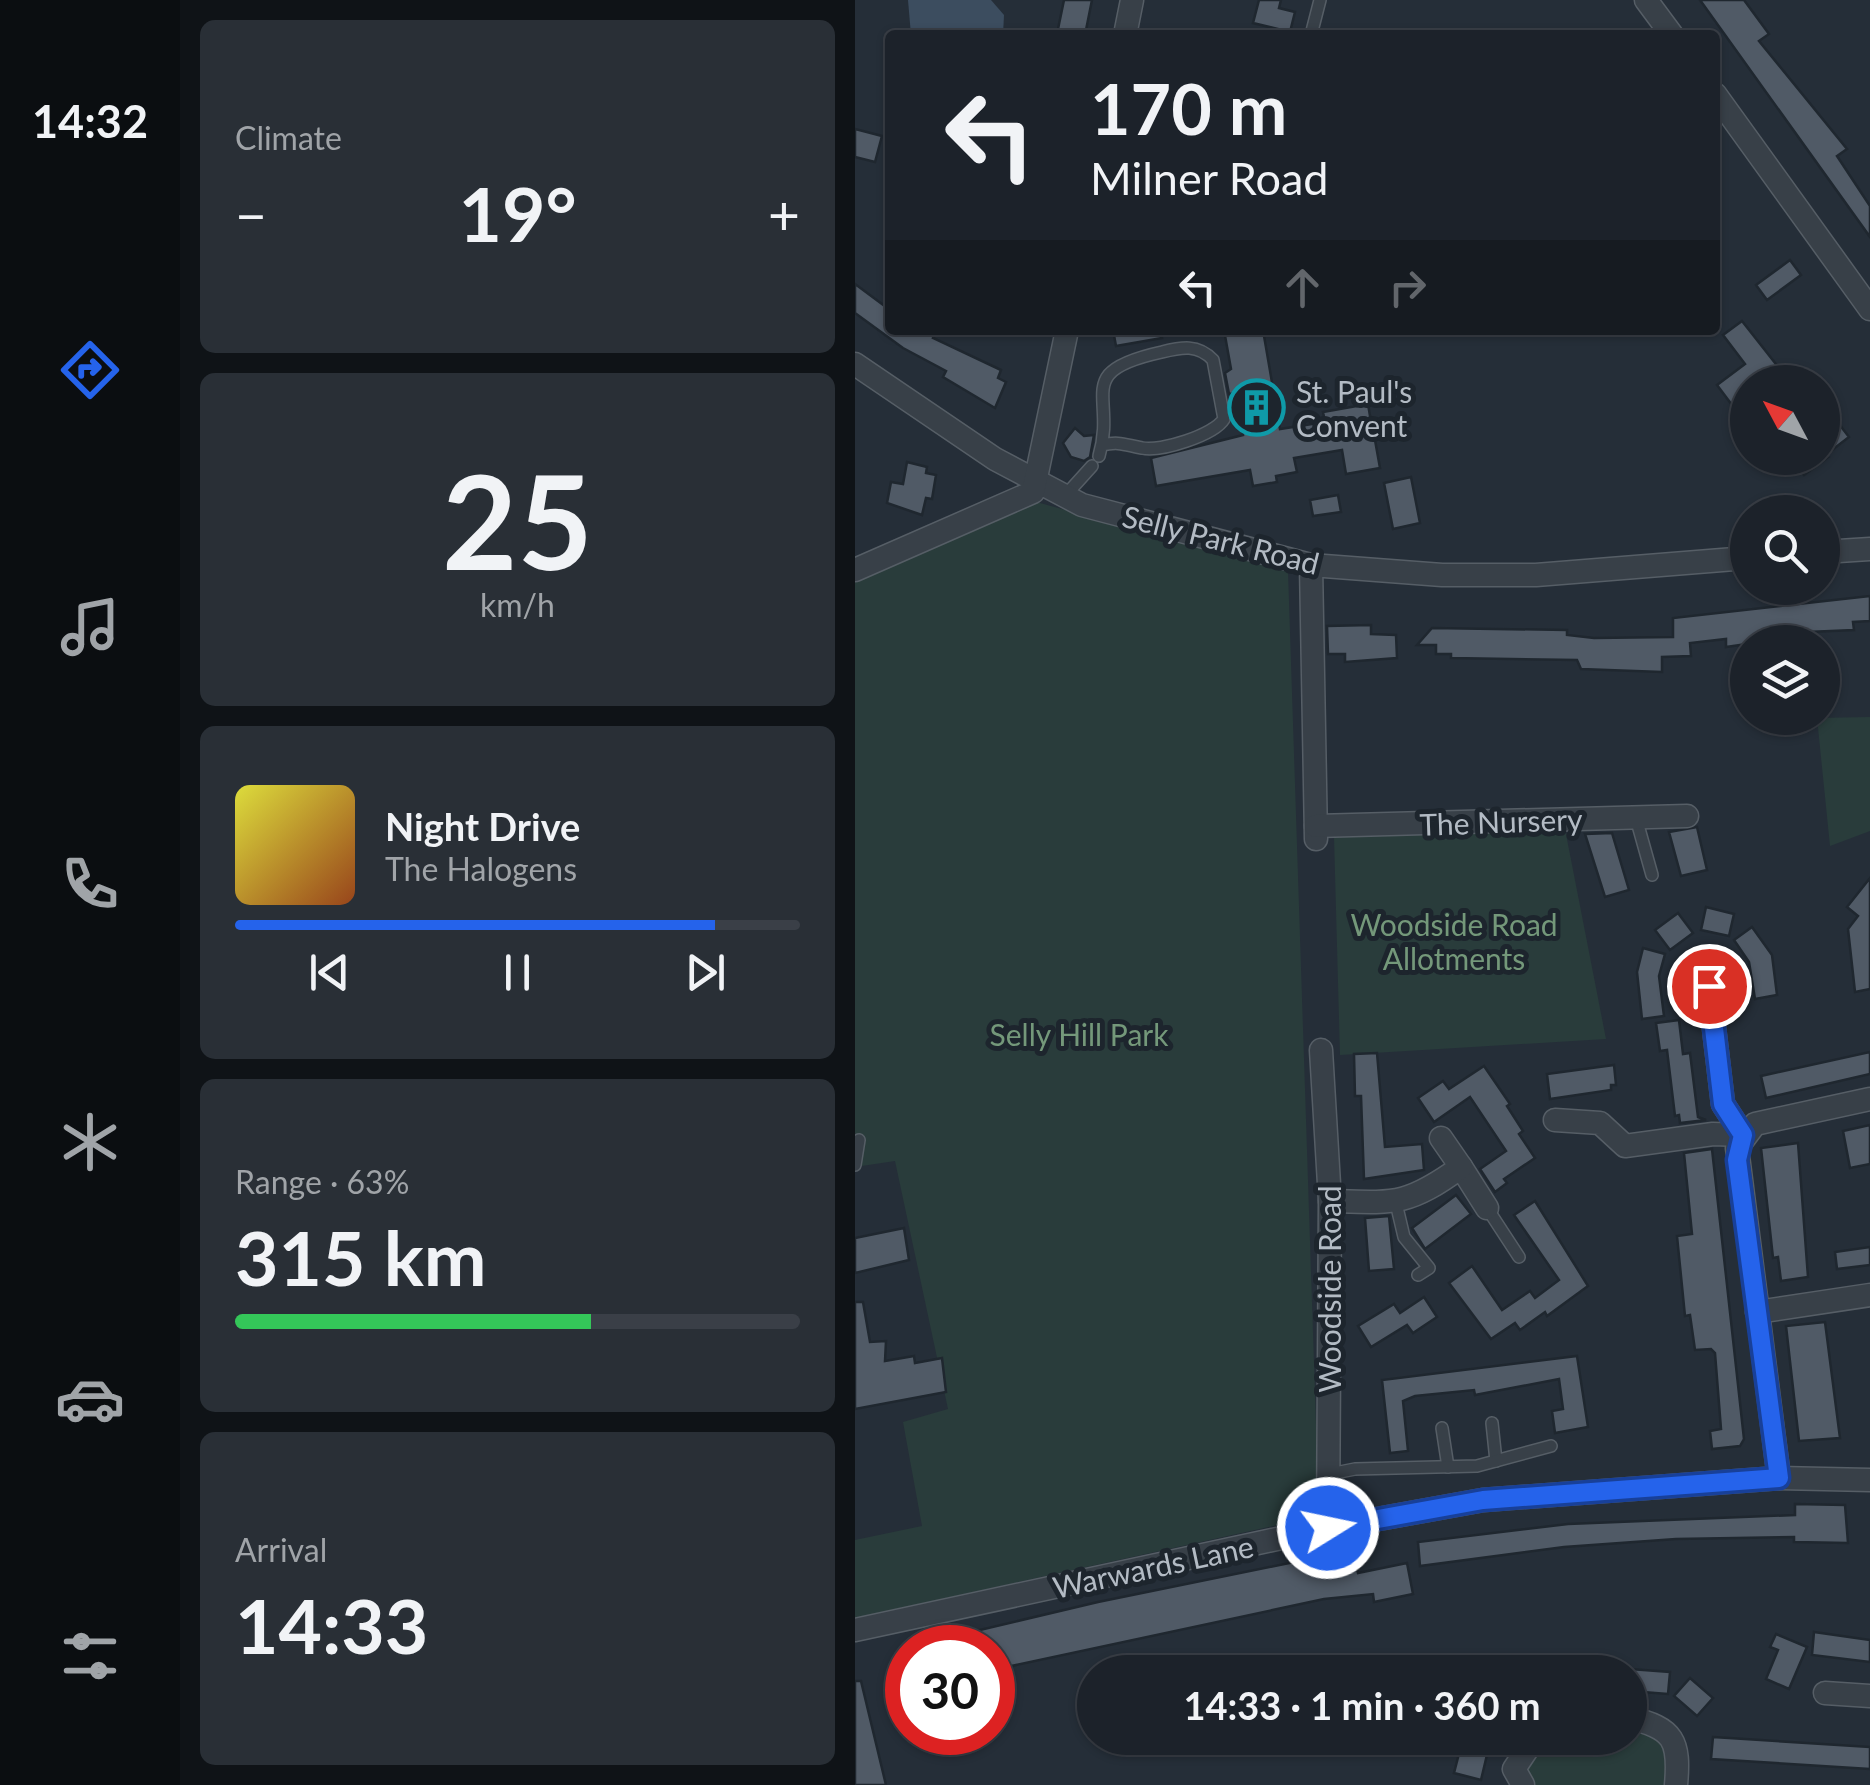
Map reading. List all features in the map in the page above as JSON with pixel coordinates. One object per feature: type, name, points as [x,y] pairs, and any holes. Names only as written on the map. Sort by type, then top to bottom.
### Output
[{"type":"street","points":[[1126,30],[1132,0]]},
{"type":"street","points":[[1646,0],[1668,30]]},
{"type":"street","points":[[1720,101],[1870,308]]},
{"type":"street","points":[[855,570],[1033,492],[1066,335]]},
{"type":"street","name":"Selly Park Road","points":[[855,364],[1036,484],[1064,497],[1311,564],[1442,576],[1536,575],[1730,559]]},
{"type":"street","points":[[1840,551],[1870,548]]},
{"type":"street","name":"The Nursery","points":[[1311,564],[1316,832],[1687,816]]},
{"type":"street","points":[[1709,986],[1723,1104],[1743,1135]]},
{"type":"street","name":"Woodside Road","points":[[1321,1050],[1331,1201],[1328,1528]]},
{"type":"street","points":[[1779,1478],[1737,1160],[1743,1135],[1755,1124],[1870,1099]]},
{"type":"street","points":[[1555,1120],[1599,1122],[1625,1146],[1713,1134],[1743,1135]]},
{"type":"street","points":[[1441,1138],[1487,1208]]},
{"type":"street","points":[[1331,1201],[1396,1203],[1423,1195],[1461,1167]]},
{"type":"street","points":[[1757,1312],[1870,1295]]},
{"type":"street","name":"Warwards Lane","points":[[855,1630],[1328,1528],[1503,1498],[1779,1478],[1870,1480]]},
{"type":"street","points":[[1825,1693],[1870,1696]]},
{"type":"street","points":[[1647,1722],[1659,1724],[1671,1736],[1679,1757],[1676,1785]]},
{"type":"street","points":[[1523,1755],[1516,1760],[1514,1769],[1523,1785]]},
{"type":"lane","points":[[1312,30],[1320,0]]},
{"type":"lane","points":[[1064,497],[1098,456],[1119,441],[1145,450],[1214,432],[1224,419],[1213,360],[1200,350],[1185,347],[1125,360],[1108,374],[1100,392],[1098,456]]},
{"type":"lane","points":[[1636,818],[1652,875]]},
{"type":"lane","points":[[855,1165],[859,1140]]},
{"type":"lane","points":[[1396,1203],[1404,1237],[1429,1268],[1419,1276]]},
{"type":"lane","points":[[1487,1208],[1519,1257]]},
{"type":"lane","points":[[1492,1423],[1495,1461]]},
{"type":"lane","points":[[1442,1428],[1448,1468]]},
{"type":"lane","points":[[1330,1474],[1355,1468],[1448,1468],[1551,1446]]},
{"type":"green space","name":"Selly Hill Park","points":[[1029,500],[1288,571],[1319,1516],[855,1618],[855,1540],[922,1526],[903,1422],[948,1409],[895,1161],[855,1167],[855,580]]},
{"type":"green space","points":[[1870,717],[1870,831],[1830,846],[1819,735],[1840,735],[1840,718]]},
{"type":"green space","name":"Woodside Road Allotments","points":[[1565,829],[1606,1039],[1340,1055],[1334,837]]},
{"type":"green space","points":[[1647,1734],[1660,1740],[1667,1758],[1664,1785],[1535,1785],[1524,1774],[1535,1758],[1647,1755]]},
{"type":"water","points":[[908,0],[991,0],[1004,15],[1003,30],[911,30]]},
{"type":"building","points":[[1064,0],[1092,0],[1086,30],[1058,29]]},
{"type":"building","points":[[1259,0],[1281,0],[1279,8],[1295,12],[1290,30],[1253,23]]},
{"type":"building","points":[[1700,0],[1744,0],[1769,34],[1759,41],[1847,149],[1837,156],[1870,206],[1870,237]]},
{"type":"building","points":[[855,129],[882,136],[875,162],[855,157]]},
{"type":"building","points":[[1790,260],[1801,275],[1767,300],[1756,285]]},
{"type":"building","points":[[855,284],[885,306],[885,335],[855,313]]},
{"type":"building","points":[[1742,321],[1777,365],[1744,365],[1723,335]]},
{"type":"building","points":[[885,335],[934,335],[933,338],[1001,370],[998,378],[1006,382],[995,408],[943,377],[946,371]]},
{"type":"building","points":[[1114,335],[1162,335],[1162,338],[1116,346]]},
{"type":"building","name":"St. Paul's Convent","points":[[1225,335],[1264,335],[1280,429],[1325,422],[1323,412],[1368,404],[1370,416],[1380,422],[1375,440],[1380,468],[1346,474],[1342,450],[1294,458],[1297,472],[1276,476],[1277,482],[1253,486],[1250,470],[1156,486],[1151,458],[1243,435],[1236,393],[1229,394],[1225,373],[1231,369]]},
{"type":"building","points":[[1730,375],[1730,402],[1717,385]]},
{"type":"building","points":[[1840,425],[1849,437],[1840,444]]},
{"type":"building","points":[[1075,428],[1084,436],[1094,435],[1090,457],[1084,461],[1071,457],[1063,443]]},
{"type":"building","points":[[907,462],[927,467],[926,473],[936,475],[932,499],[926,498],[922,515],[887,503],[891,482],[903,484]]},
{"type":"building","points":[[1411,477],[1420,523],[1393,529],[1384,483]]},
{"type":"building","points":[[1338,495],[1341,512],[1313,516],[1310,500]]},
{"type":"building","points":[[1870,596],[1870,621],[1853,622],[1854,630],[1840,631],[1840,625],[1730,625],[1730,646],[1726,647],[1726,639],[1690,643],[1691,656],[1662,657],[1662,672],[1581,669],[1577,660],[1451,658],[1451,654],[1436,654],[1436,645],[1417,645],[1432,628],[1567,630],[1567,635],[1594,638],[1673,637],[1673,618],[1789,605],[1840,605],[1840,599]]},
{"type":"building","points":[[1371,625],[1371,634],[1396,635],[1397,658],[1345,662],[1345,654],[1328,654],[1327,626]]},
{"type":"building","points":[[1697,827],[1707,870],[1681,876],[1669,832]]},
{"type":"building","points":[[1612,833],[1629,890],[1605,897],[1585,834]]},
{"type":"building","points":[[1870,878],[1870,989],[1855,992],[1848,929],[1858,916],[1847,907]]},
{"type":"building","points":[[1706,907],[1734,914],[1729,936],[1701,930]]},
{"type":"building","points":[[1678,913],[1693,933],[1670,950],[1655,930]]},
{"type":"building","points":[[1752,927],[1772,955],[1777,995],[1755,999],[1749,962],[1734,940]]},
{"type":"building","points":[[1643,948],[1665,954],[1659,976],[1664,1016],[1642,1019],[1637,972]]},
{"type":"building","points":[[1679,1020],[1683,1054],[1690,1053],[1698,1117],[1706,1120],[1680,1123],[1679,1115],[1675,1116],[1667,1050],[1660,1051],[1656,1023]]},
{"type":"building","points":[[1870,1052],[1870,1074],[1766,1098],[1761,1076]]},
{"type":"building","points":[[1377,1053],[1385,1147],[1422,1144],[1424,1170],[1364,1179],[1361,1096],[1355,1096],[1354,1054]]},
{"type":"building","points":[[1614,1065],[1616,1085],[1611,1085],[1611,1090],[1550,1099],[1547,1074]]},
{"type":"building","points":[[1484,1066],[1510,1104],[1507,1106],[1523,1131],[1519,1134],[1535,1158],[1504,1179],[1507,1183],[1495,1192],[1480,1169],[1506,1151],[1470,1097],[1434,1122],[1418,1098],[1443,1081],[1449,1089]]},
{"type":"building","points":[[1870,1125],[1870,1164],[1850,1168],[1843,1131]]},
{"type":"building","points":[[1798,1143],[1808,1277],[1781,1281],[1778,1257],[1773,1258],[1761,1148]]},
{"type":"building","points":[[1712,1149],[1744,1439],[1740,1446],[1712,1449],[1710,1431],[1721,1429],[1715,1353],[1711,1349],[1695,1350],[1690,1315],[1685,1316],[1677,1236],[1692,1234],[1684,1153]]},
{"type":"building","points":[[1456,1195],[1471,1214],[1425,1249],[1412,1228]]},
{"type":"building","points":[[1535,1201],[1588,1286],[1547,1316],[1545,1312],[1520,1330],[1515,1323],[1491,1339],[1449,1283],[1472,1266],[1502,1310],[1530,1291],[1535,1298],[1559,1280],[1514,1215]]},
{"type":"building","points":[[1389,1216],[1394,1269],[1369,1271],[1365,1218]]},
{"type":"building","points":[[904,1228],[909,1260],[855,1273],[855,1238]]},
{"type":"building","points":[[1870,1247],[1870,1265],[1837,1269],[1835,1252]]},
{"type":"building","points":[[1424,1297],[1437,1317],[1413,1333],[1407,1325],[1371,1347],[1358,1326],[1394,1304],[1400,1313]]},
{"type":"building","points":[[855,1302],[863,1302],[870,1342],[886,1341],[885,1361],[914,1356],[915,1363],[942,1358],[946,1392],[855,1409]]},
{"type":"building","points":[[1825,1322],[1840,1438],[1799,1441],[1786,1326]]},
{"type":"building","points":[[1577,1356],[1588,1427],[1555,1433],[1552,1411],[1563,1409],[1559,1379],[1475,1395],[1474,1390],[1415,1396],[1403,1401],[1408,1451],[1390,1453],[1382,1380]]},
{"type":"building","points":[[1795,1504],[1845,1505],[1848,1543],[1794,1542],[1794,1537],[1676,1539],[1564,1547],[1420,1566],[1418,1542],[1568,1524],[1795,1515]]},
{"type":"building","points":[[1353,1550],[1358,1573],[1407,1563],[1413,1594],[1374,1602],[1373,1594],[1324,1599],[1015,1665],[1015,1625],[1001,1625]]},
{"type":"building","points":[[1814,1632],[1870,1640],[1870,1662],[1812,1655]]},
{"type":"building","points":[[1776,1634],[1807,1647],[1789,1689],[1766,1679],[1778,1650],[1770,1647]]},
{"type":"building","points":[[1647,1670],[1670,1672],[1668,1694],[1647,1692]]},
{"type":"building","points":[[1690,1678],[1713,1698],[1697,1716],[1674,1696]]},
{"type":"building","points":[[855,1681],[861,1681],[886,1785],[855,1785]]},
{"type":"building","points":[[1713,1737],[1870,1747],[1870,1769],[1711,1759]]},
{"type":"building","points":[[1459,1755],[1487,1755],[1481,1780],[1454,1773]]},
{"type":"place","name":"St. Paul's Convent","points":[[1257,408]]},
{"type":"route","points":[[1328,1528],[1483,1500],[1639,1485],[1779,1478],[1737,1160],[1743,1135],[1723,1104],[1709,986]]}]
